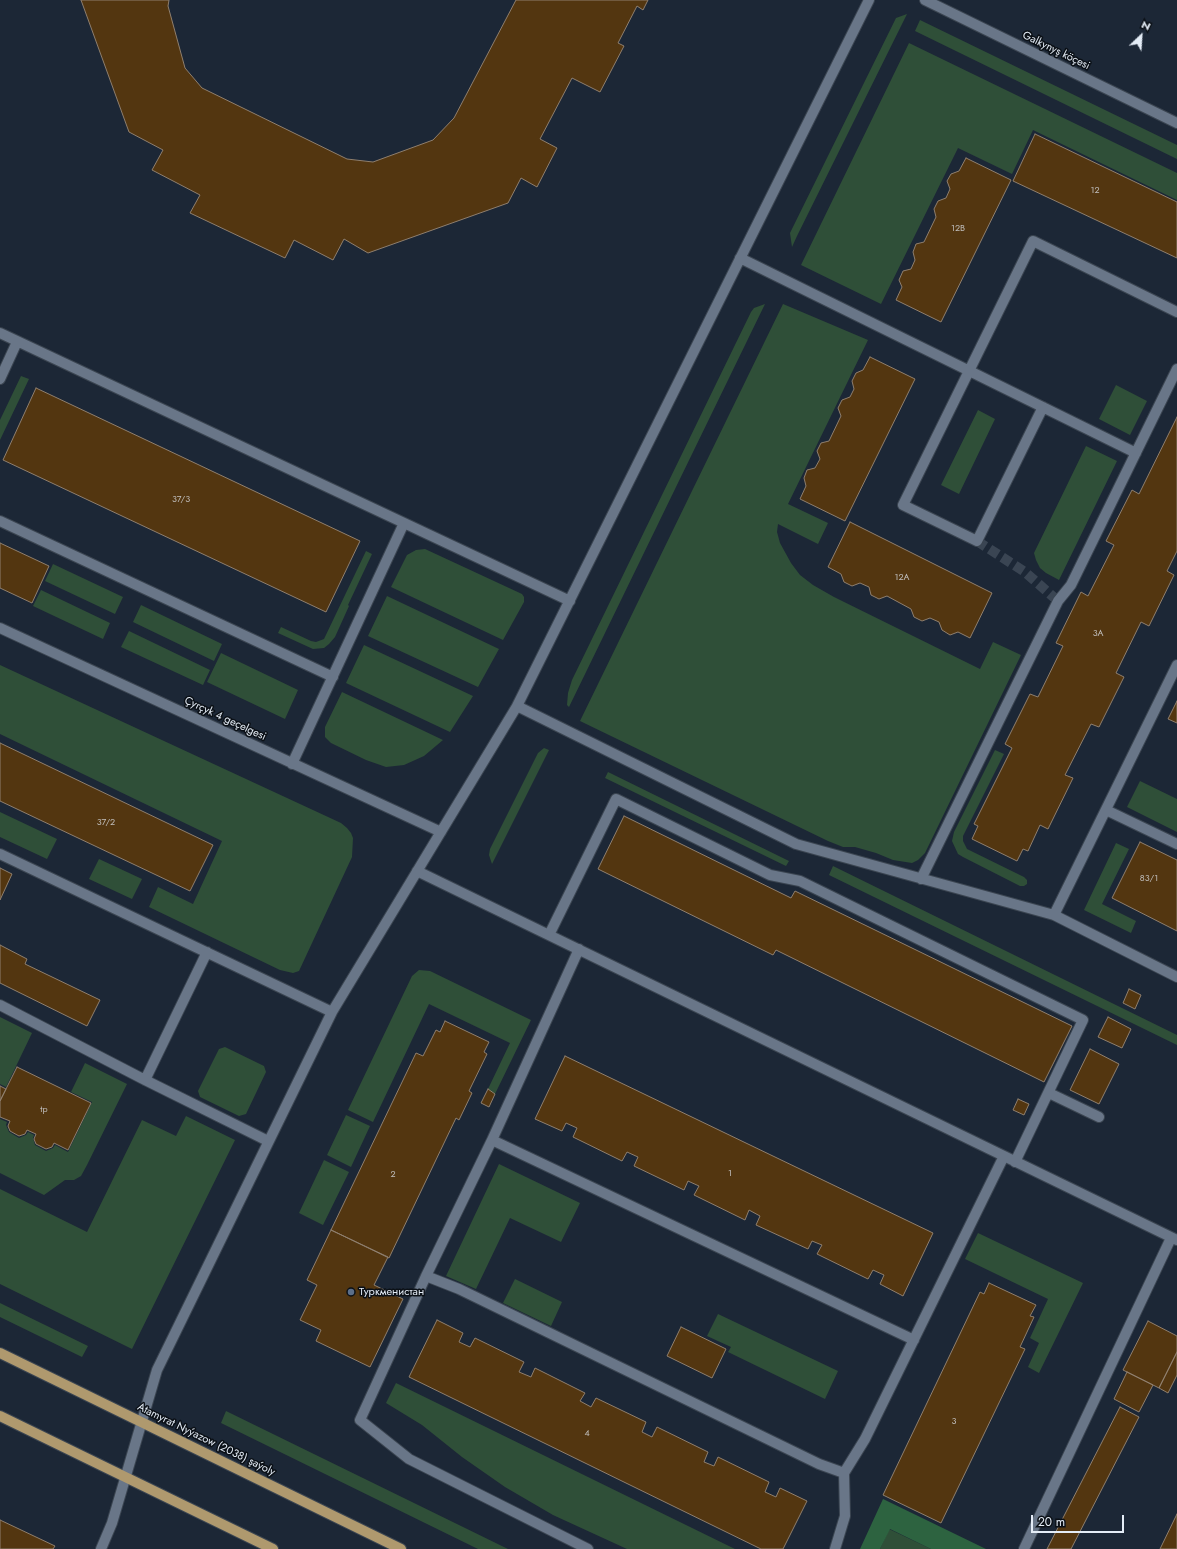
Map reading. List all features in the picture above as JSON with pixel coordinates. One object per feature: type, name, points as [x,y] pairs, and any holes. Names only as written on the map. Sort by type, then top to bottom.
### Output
[{"type":"main road","name":"Atamyrat Nyýazow (2038) şaýoly","points":[[0,1353],[401,1549]]},
{"type":"main road","points":[[0,1416],[273,1549]]},
{"type":"street","points":[[101,1549],[112,1524],[156,1370],[268,1141],[332,1012],[517,706],[869,0]]},
{"type":"street","name":"Galkynyş köçesi","points":[[925,0],[1177,123]]},
{"type":"street","points":[[1043,407],[977,541],[903,505],[1033,241],[1177,312]]},
{"type":"street","points":[[740,258],[1136,453]]},
{"type":"street","points":[[0,333],[570,601]]},
{"type":"street","points":[[0,379],[17,342]]},
{"type":"street","points":[[921,879],[1058,601],[1071,585],[1177,369]]},
{"type":"street","points":[[0,521],[333,677]]},
{"type":"street","points":[[292,764],[404,523]]},
{"type":"street","name":"Çyrçyk 4 geçelgesi","points":[[0,628],[440,832]]},
{"type":"street","points":[[1054,915],[1177,665]]},
{"type":"street","points":[[517,706],[796,844],[1054,915],[1177,977]]},
{"type":"street","points":[[549,934],[616,799],[770,875],[800,881],[1083,1020],[1015,1162]]},
{"type":"street","points":[[1106,810],[1177,844]]},
{"type":"street","points":[[0,854],[332,1012]]},
{"type":"street","points":[[417,871],[1174,1239],[1024,1549]]},
{"type":"street","points":[[579,949],[492,1140],[426,1276],[360,1420],[409,1458],[588,1549]]},
{"type":"street","points":[[145,1080],[207,952]]},
{"type":"street","points":[[0,1005],[145,1080],[268,1141]]},
{"type":"street","points":[[1049,1093],[1099,1117]]},
{"type":"street","points":[[492,1140],[914,1340]]},
{"type":"street","points":[[835,1549],[844,1516],[844,1472],[865,1439],[1004,1156]]},
{"type":"street","points":[[426,1276],[459,1289],[819,1464],[844,1472]]},
{"type":"green space","points":[[907,14],[792,247],[790,233],[896,18]]},
{"type":"green space","points":[[920,20],[1177,145],[1177,159],[915,31]]},
{"type":"green space","points":[[909,43],[1177,173],[1177,200],[1033,130],[1012,174],[958,148],[881,304],[801,265]]},
{"type":"green space","points":[[765,304],[569,707],[567,705],[568,693],[572,680],[751,312],[754,308]]},
{"type":"green space","points":[[783,304],[868,340],[788,504],[828,523],[818,544],[778,524],[777,532],[780,543],[791,563],[800,575],[813,585],[834,597],[980,669],[993,642],[1021,655],[925,853],[918,860],[912,863],[893,860],[855,847],[843,847],[828,841],[580,721]]},
{"type":"green space","points":[[21,376],[29,379],[0,440],[0,420]]},
{"type":"green space","points":[[1116,385],[1147,401],[1130,435],[1099,419]]},
{"type":"green space","points":[[978,410],[995,419],[959,494],[941,485]]},
{"type":"green space","points":[[1086,446],[1117,461],[1059,580],[1040,568],[1034,553]]},
{"type":"green space","points":[[425,549],[522,594],[524,597],[524,602],[503,640],[391,587],[407,555],[416,550]]},
{"type":"green space","points":[[366,551],[372,554],[335,637],[329,644],[324,648],[313,649],[278,633],[281,627],[311,641],[316,642],[324,639]]},
{"type":"green space","points":[[53,564],[123,597],[115,614],[45,581]]},
{"type":"green space","points":[[41,590],[110,623],[103,639],[33,606]]},
{"type":"green space","points":[[387,596],[499,649],[478,687],[368,636]]},
{"type":"green space","points":[[141,605],[222,644],[214,661],[133,622]]},
{"type":"green space","points":[[129,631],[210,670],[203,685],[121,647]]},
{"type":"green space","points":[[364,645],[473,696],[450,732],[346,683]]},
{"type":"green space","points":[[221,653],[298,690],[285,719],[207,682]]},
{"type":"green space","points":[[0,665],[341,823],[347,828],[353,838],[352,857],[299,971],[293,973],[280,970],[149,907],[158,887],[193,904],[222,841],[0,734]]},
{"type":"green space","points":[[342,692],[443,740],[424,756],[404,765],[386,767],[366,760],[331,743],[325,737],[325,727]]},
{"type":"green space","points":[[544,748],[549,750],[492,864],[489,855],[490,849],[538,753]]},
{"type":"green space","points":[[995,750],[1004,754],[963,836],[963,841],[967,849],[1024,877],[1027,880],[1027,884],[1024,886],[1020,886],[958,854],[952,841],[954,832]]},
{"type":"green space","points":[[608,772],[789,861],[786,866],[605,778]]},
{"type":"green space","points":[[1140,781],[1177,799],[1177,832],[1127,807]]},
{"type":"green space","points":[[0,812],[57,839],[47,859],[0,837]]},
{"type":"green space","points":[[1116,843],[1129,849],[1102,904],[1136,921],[1131,933],[1084,910]]},
{"type":"green space","points":[[99,859],[142,879],[132,899],[89,879]]},
{"type":"green space","points":[[833,866],[1177,1035],[1177,1045],[829,875]]},
{"type":"green space","points":[[419,970],[430,971],[531,1020],[495,1094],[488,1089],[510,1043],[429,1004],[373,1122],[348,1110],[412,976]]},
{"type":"green space","points":[[0,1017],[32,1033],[6,1087],[0,1084]]},
{"type":"green space","points":[[225,1047],[264,1066],[266,1072],[246,1114],[239,1116],[200,1097],[198,1091],[219,1049]]},
{"type":"green space","points":[[85,1063],[127,1084],[81,1176],[74,1180],[65,1180],[44,1195],[0,1173],[0,1119],[7,1122],[6,1125],[9,1132],[19,1138],[26,1135],[28,1132],[34,1135],[33,1138],[35,1145],[46,1151],[53,1148],[55,1145],[68,1152],[92,1102],[71,1092]]},
{"type":"green space","points":[[346,1115],[370,1126],[351,1167],[327,1155]]},
{"type":"green space","points":[[186,1116],[235,1140],[132,1349],[0,1284],[0,1189],[87,1232],[142,1120],[176,1136]]},
{"type":"green space","points":[[324,1160],[349,1172],[323,1225],[299,1213]]},
{"type":"green space","points":[[499,1164],[580,1203],[561,1242],[510,1218],[476,1289],[446,1276]]},
{"type":"green space","points":[[978,1233],[1083,1283],[1039,1373],[1028,1367],[1039,1343],[1030,1338],[1048,1299],[965,1259]]},
{"type":"green space","points":[[515,1279],[562,1302],[551,1326],[503,1303]]},
{"type":"green space","points":[[0,1303],[88,1346],[82,1357],[0,1317]]},
{"type":"green space","points":[[718,1314],[838,1371],[825,1399],[728,1352],[731,1347],[707,1336]]},
{"type":"green space","points":[[396,1383],[735,1549],[627,1549],[553,1515],[505,1487],[462,1457],[422,1425],[386,1403]]},
{"type":"green space","points":[[226,1411],[508,1549],[478,1549],[221,1423]]},
{"type":"green space","points":[[883,1499],[986,1549],[931,1549],[890,1529],[880,1549],[860,1549]]},
{"type":"green space","points":[[889,1529],[931,1549],[880,1549]]},
{"type":"building","points":[[81,0],[169,0],[168,6],[185,68],[202,88],[347,159],[373,162],[433,140],[454,118],[516,0],[648,0],[643,10],[637,6],[618,43],[624,46],[600,92],[572,78],[540,139],[557,148],[537,187],[521,178],[508,203],[368,253],[344,239],[333,260],[294,240],[285,258],[190,213],[200,195],[152,170],[163,150],[129,132]]},
{"type":"building","points":[[1035,134],[1177,202],[1177,258],[1013,181]]},
{"type":"building","points":[[966,158],[1011,180],[941,322],[896,300],[902,287],[899,280],[903,271],[911,269],[915,260],[913,252],[916,244],[924,242],[936,217],[934,209],[938,201],[946,198],[950,189],[947,181],[951,174],[959,171]]},
{"type":"building","points":[[870,357],[915,379],[845,521],[800,499],[806,486],[804,478],[807,470],[815,468],[820,459],[817,451],[821,443],[829,441],[841,416],[838,408],[842,400],[850,397],[854,389],[852,381],[856,373],[863,370]]},
{"type":"building","points":[[36,388],[360,541],[326,612],[3,460]]},
{"type":"building","points":[[1177,417],[1177,551],[1167,571],[1174,575],[1149,626],[1141,622],[1116,673],[1124,677],[1099,727],[1091,724],[1065,775],[1073,778],[1048,829],[1040,825],[1028,851],[1023,849],[1017,861],[972,839],[978,826],[974,824],[1012,748],[1005,744],[1030,694],[1038,697],[1063,646],[1056,643],[1081,592],[1088,596],[1114,545],[1106,541],[1132,490],[1139,494]]},
{"type":"building","points":[[850,522],[992,593],[970,638],[958,632],[950,635],[942,630],[939,622],[930,618],[922,621],[914,617],[911,609],[887,596],[879,599],[871,595],[869,587],[860,583],[852,586],[844,582],[841,574],[828,567]]},
{"type":"building","points":[[0,543],[49,566],[32,603],[0,588]]},
{"type":"building","points":[[1177,701],[1177,723],[1168,719]]},
{"type":"building","points":[[0,743],[213,845],[190,891],[0,801]]},
{"type":"building","points":[[624,816],[791,898],[795,891],[1072,1026],[1044,1082],[776,950],[773,955],[598,869]]},
{"type":"building","points":[[1140,842],[1177,860],[1177,931],[1112,898]]},
{"type":"building","points":[[0,868],[12,874],[0,900]]},
{"type":"building","points":[[0,945],[27,959],[25,964],[100,1000],[87,1026],[0,983]]},
{"type":"building","points":[[1129,989],[1141,995],[1135,1009],[1123,1003]]},
{"type":"building","points":[[1108,1017],[1131,1029],[1122,1048],[1098,1037]]},
{"type":"building","points":[[445,1021],[489,1042],[484,1052],[487,1054],[469,1091],[472,1093],[459,1120],[456,1118],[389,1258],[331,1230],[416,1053],[423,1056],[436,1030],[440,1032]]},
{"type":"building","points":[[1090,1049],[1119,1064],[1099,1104],[1070,1090]]},
{"type":"building","points":[[565,1056],[933,1233],[903,1296],[880,1284],[884,1275],[873,1270],[868,1279],[817,1254],[822,1245],[812,1241],[808,1249],[756,1225],[760,1216],[749,1210],[745,1220],[694,1195],[699,1186],[688,1181],[684,1190],[634,1166],[638,1157],[627,1152],[622,1161],[573,1137],[577,1128],[566,1123],[562,1131],[535,1119]]},
{"type":"building","points":[[17,1067],[91,1103],[68,1150],[54,1143],[52,1147],[46,1149],[36,1144],[34,1139],[36,1134],[27,1130],[25,1134],[19,1136],[10,1131],[8,1126],[10,1121],[0,1117],[0,1101]]},
{"type":"building","points":[[0,1086],[6,1089],[0,1101]]},
{"type":"building","points":[[488,1089],[495,1094],[489,1107],[481,1103]]},
{"type":"building","points":[[1018,1099],[1029,1104],[1024,1115],[1013,1110]]},
{"type":"building","name":"Туркменистан","points":[[331,1230],[388,1257],[374,1285],[403,1299],[370,1367],[316,1341],[321,1330],[300,1320],[317,1285],[307,1280]]},
{"type":"building","points":[[989,1283],[1036,1305],[1030,1316],[1034,1317],[1020,1347],[1025,1349],[941,1523],[883,1495],[980,1292],[984,1294]]},
{"type":"building","points":[[437,1320],[463,1333],[459,1342],[470,1347],[475,1338],[524,1362],[519,1372],[531,1377],[535,1368],[585,1393],[580,1401],[591,1407],[596,1398],[646,1422],[642,1432],[652,1437],[657,1427],[708,1452],[704,1462],[714,1466],[718,1457],[769,1482],[765,1492],[776,1497],[780,1488],[807,1501],[783,1549],[761,1549],[409,1377]]},
{"type":"building","points":[[1148,1321],[1177,1336],[1177,1352],[1159,1388],[1123,1370]]},
{"type":"building","points":[[681,1327],[726,1349],[712,1378],[667,1356]]},
{"type":"building","points":[[1177,1352],[1177,1375],[1168,1393],[1159,1388]]},
{"type":"building","points":[[1127,1372],[1153,1385],[1139,1412],[1114,1399]]},
{"type":"building","points":[[1120,1407],[1139,1417],[1071,1549],[1047,1549]]},
{"type":"building","points":[[1177,1514],[1177,1549],[1160,1549]]},
{"type":"building","points":[[0,1520],[55,1546],[53,1549],[0,1549]]},
{"type":"tunnel","points":[[977,541],[1025,572],[1058,601]]},
{"type":"place","name":"Туркменистан","points":[[351,1292]]}]
